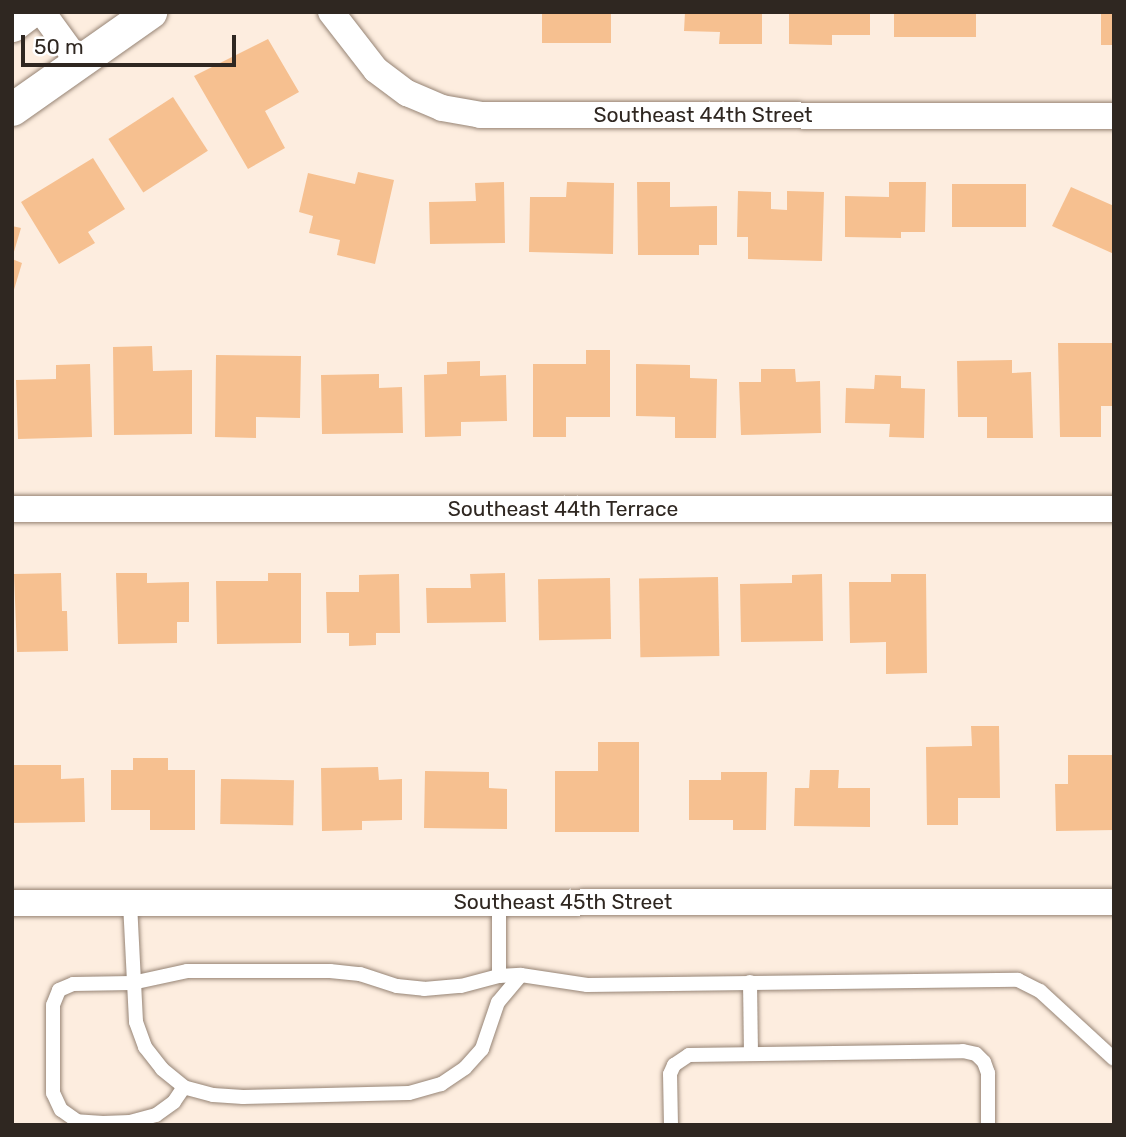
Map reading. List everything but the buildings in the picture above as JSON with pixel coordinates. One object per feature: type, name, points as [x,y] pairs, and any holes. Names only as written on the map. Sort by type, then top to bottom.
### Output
[{"type":"street","points":[[12,25],[29,12]]},
{"type":"street","points":[[42,12],[79,64]]},
{"type":"street","points":[[12,109],[150,12]]},
{"type":"street","name":"Southeast 44th Street","points":[[331,12],[376,70],[407,93],[442,108],[480,115],[1114,116]]},
{"type":"street","name":"Southeast 44th Terrace","points":[[12,509],[1114,509]]},
{"type":"street","name":"Southeast 45th Street","points":[[12,903],[1114,902]]},
{"type":"lane","points":[[499,902],[499,976]]},
{"type":"lane","points":[[130,903],[136,1022],[145,1047],[162,1069],[184,1087],[223,1096],[377,1096],[409,1093],[441,1084],[466,1068],[482,1049],[498,1002],[522,975]]},
{"type":"lane","points":[[184,1087],[174,1102],[156,1115],[130,1122],[76,1121],[61,1110],[54,1093],[53,1004],[59,990],[73,984],[132,983],[187,971],[330,971],[360,974],[397,986],[424,989],[461,986],[499,976],[522,975],[587,985],[1018,980],[1040,991],[1114,1059]]},
{"type":"lane","points":[[750,982],[751,1054]]},
{"type":"lane","points":[[671,1125],[670,1074],[680,1058],[751,1054],[963,1051],[976,1054],[984,1062],[988,1073],[988,1125]]}]
